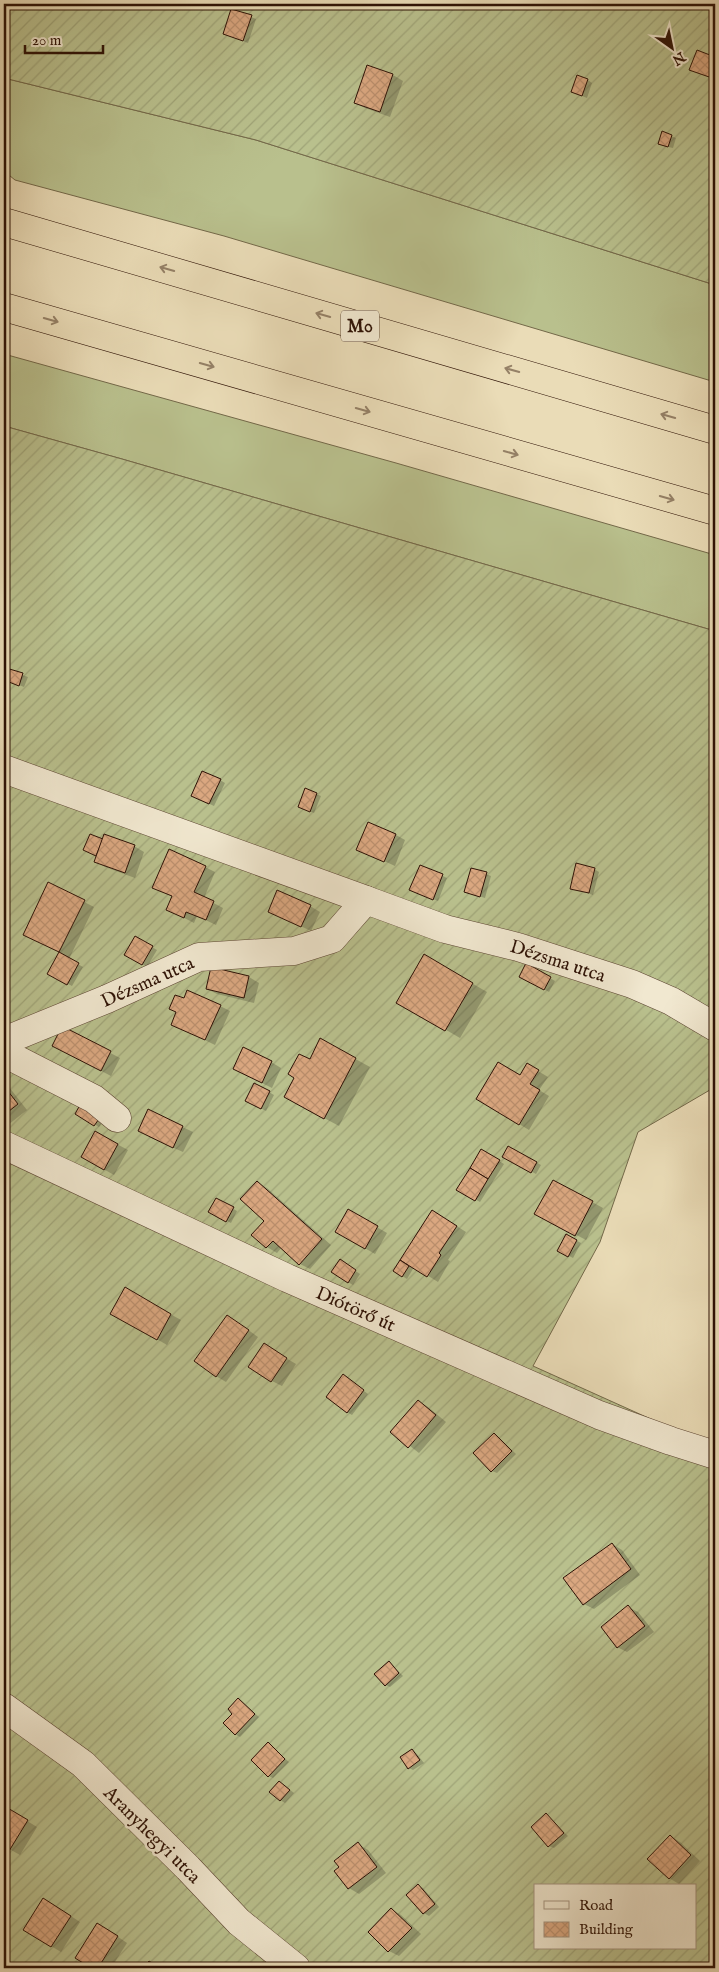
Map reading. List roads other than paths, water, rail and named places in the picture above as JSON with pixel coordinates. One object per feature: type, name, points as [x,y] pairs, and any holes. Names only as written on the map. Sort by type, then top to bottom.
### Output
[{"type":"highway","name":"M0","points":[[4,222],[715,430]]},
{"type":"highway","points":[[4,307],[715,512]]},
{"type":"street","name":"Dézsma utca","points":[[4,770],[445,928],[518,947],[632,984],[671,1000],[715,1027]]},
{"type":"street","name":"Dézsma utca","points":[[4,1041],[107,999],[199,957],[294,951],[332,939],[366,900]]},
{"type":"street","points":[[4,1053],[94,1099],[117,1118]]},
{"type":"street","name":"Diótörő út","points":[[4,1145],[287,1278],[599,1415],[715,1455]]},
{"type":"street","name":"Aranyhegyi utca","points":[[4,1708],[83,1764],[188,1868],[239,1922],[296,1968]]}]
